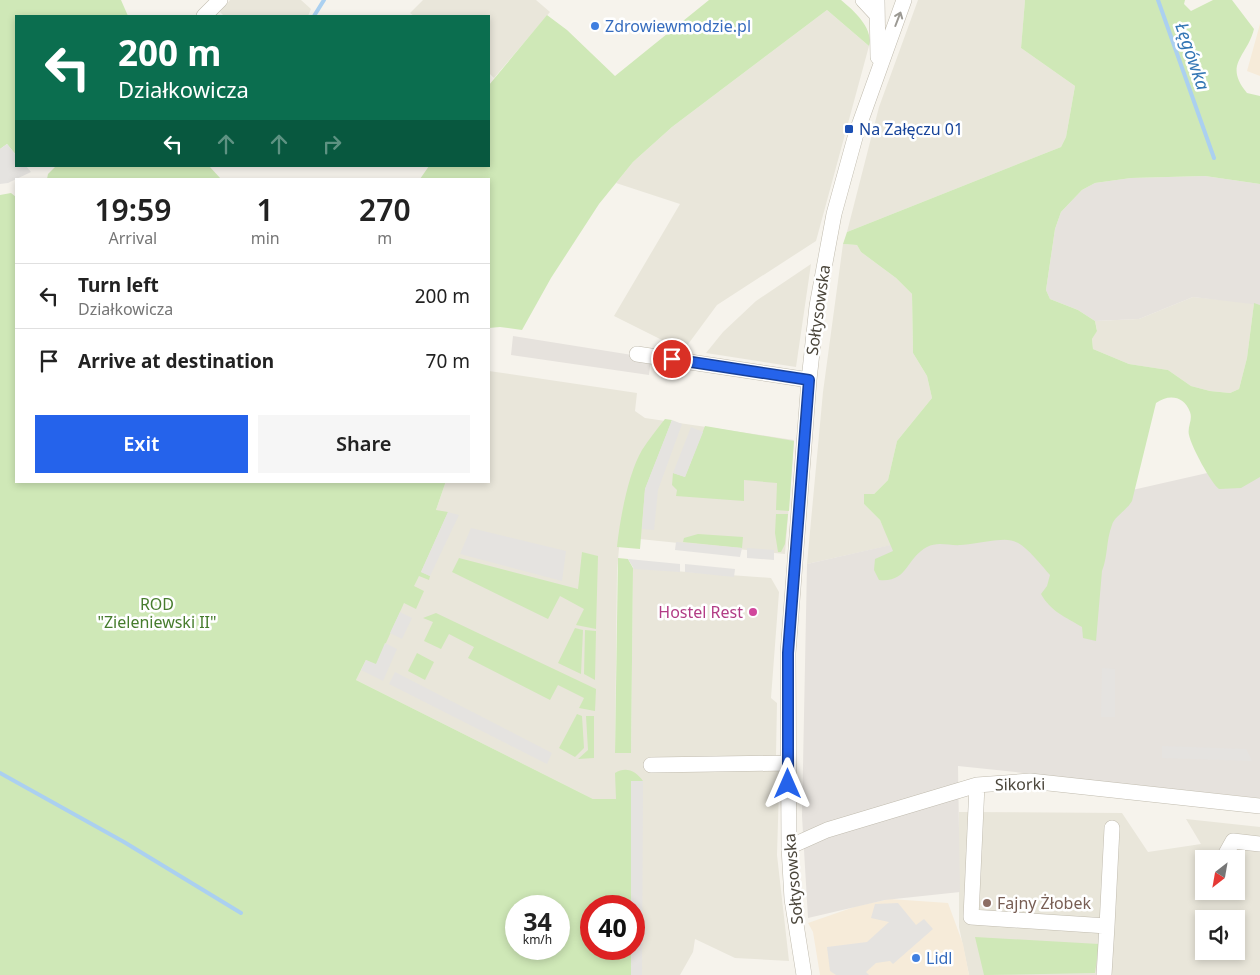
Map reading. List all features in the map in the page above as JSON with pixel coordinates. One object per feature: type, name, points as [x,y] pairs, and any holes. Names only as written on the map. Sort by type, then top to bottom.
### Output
[{"type":"street","points":[[205,15],[220,0]]},
{"type":"street","name":"Sołtysowska","points":[[863,0],[877,7],[880,36],[878,71]]},
{"type":"street","name":"Sołtysowska","points":[[804,975],[792,899],[789,847],[788,653],[809,380],[817,306],[834,214],[850,153],[904,0]]},
{"type":"street","points":[[637,354],[809,380]]},
{"type":"street","points":[[651,764],[788,763]]},
{"type":"street","name":"Sikorki","points":[[789,847],[827,830],[976,785],[1030,781],[1260,806]]},
{"type":"street","points":[[976,785],[971,917],[1107,926]]},
{"type":"street","points":[[1104,975],[1112,828]]},
{"type":"street","points":[[1228,850],[1233,842],[1260,844]]},
{"type":"shaded area","points":[[230,0],[301,0],[311,9],[308,15],[223,15],[220,12]]},
{"type":"shaded area","points":[[423,0],[536,0],[550,12],[494,78],[490,74],[490,15],[413,15],[410,13]]},
{"type":"shaded area","points":[[918,0],[1025,0],[1021,48],[1075,86],[1066,137],[1061,147],[847,232],[879,107]]},
{"type":"shaded area","points":[[827,10],[869,46],[816,241],[717,305],[686,347],[680,349],[614,316],[680,204],[616,183],[633,162],[672,127]]},
{"type":"shaded area","points":[[1260,24],[1260,76],[1247,71]]},
{"type":"shaded area","points":[[7,144],[15,154],[15,167],[27,167],[31,172],[8,183],[0,184],[0,149]]},
{"type":"shaded area","points":[[1205,176],[1260,184],[1260,305],[1193,297],[1139,319],[1095,321],[1078,310],[1050,299],[1046,290],[1055,229],[1061,212],[1082,190],[1095,183],[1131,178]]},
{"type":"shaded area","points":[[843,244],[857,245],[861,252],[896,278],[912,294],[913,353],[927,376],[932,398],[897,441],[888,480],[874,494],[864,494],[864,504],[880,520],[892,545],[807,564],[823,392]]},
{"type":"shaded area","points":[[811,264],[796,367],[706,353],[723,332],[756,301]]},
{"type":"shaded area","points":[[1193,297],[1254,303],[1247,358],[1239,389],[1230,393],[1210,391],[1191,386],[1168,370],[1129,364],[1093,349],[1092,339],[1097,330],[1095,321],[1139,319]]},
{"type":"shaded area","points":[[513,336],[651,358],[649,375],[511,355]]},
{"type":"shaded area","points":[[490,371],[637,393],[635,411],[645,418],[794,440],[785,554],[620,537],[617,571],[615,753],[631,753],[633,568],[771,578],[779,592],[771,698],[777,703],[776,755],[780,755],[777,855],[789,961],[735,958],[695,939],[693,952],[680,975],[617,975],[617,960],[645,960],[645,895],[616,895],[616,799],[593,799],[356,680],[424,545],[445,483],[490,483]]},
{"type":"shaded area","points":[[672,420],[682,424],[658,490],[654,530],[642,529],[645,489]]},
{"type":"shaded area","points":[[691,427],[703,432],[685,477],[673,473]]},
{"type":"shaded area","points":[[1260,461],[1260,798],[958,766],[960,892],[885,900],[808,918],[802,816],[807,564]]},
{"type":"shaded area","points":[[448,512],[459,515],[430,576],[421,572]]},
{"type":"shaded area","points":[[471,528],[566,551],[562,581],[460,554]]},
{"type":"shaded area","points":[[676,542],[742,548],[740,557],[675,550]]},
{"type":"shaded area","points":[[747,548],[774,550],[774,560],[747,558]]},
{"type":"shaded area","points":[[628,559],[680,564],[680,572],[634,569]]},
{"type":"shaded area","points":[[685,564],[735,569],[734,577],[685,572]]},
{"type":"shaded area","points":[[400,612],[412,618],[402,639],[390,633]]},
{"type":"shaded area","points":[[385,643],[397,649],[383,681],[361,670],[366,660],[376,664]]},
{"type":"shaded area","points":[[1102,668],[1115,669],[1115,717],[1101,717]]},
{"type":"shaded area","points":[[395,672],[552,753],[547,764],[389,684]]},
{"type":"shaded area","points":[[1162,746],[1246,749],[1252,761],[1162,758]]},
{"type":"shaded area","points":[[631,781],[643,781],[642,895],[631,895]]},
{"type":"shaded area","points":[[959,812],[1122,813],[1148,852],[1201,844],[1186,819],[1260,827],[1260,975],[969,975],[959,927]]},
{"type":"shaded area","points":[[890,899],[948,903],[963,944],[969,975],[820,975],[813,932],[808,923],[857,906]]},
{"type":"shaded area","points":[[898,903],[916,925],[924,919],[933,929],[893,964],[890,961],[876,963],[866,972],[869,975],[836,975],[830,971],[827,947],[867,942],[889,922],[871,918],[875,904]]},
{"type":"shaded area","points":[[631,960],[642,960],[642,975],[631,975]]},
{"type":"green space","points":[[0,0],[121,0],[128,15],[15,15],[15,154],[7,144],[0,149]]},
{"type":"green space","points":[[709,0],[841,0],[866,26],[870,39],[869,46],[827,10],[672,127],[633,162],[599,204],[551,278],[522,330],[500,327],[490,328],[490,178],[421,178],[428,167],[490,167],[490,84],[547,15],[567,30],[615,76]]},
{"type":"green space","points":[[1025,0],[1185,0],[1184,4],[1191,11],[1213,0],[1232,0],[1254,29],[1251,39],[1239,61],[1237,75],[1247,93],[1260,96],[1260,184],[1205,176],[1131,178],[1095,183],[1082,190],[1061,212],[1055,229],[1046,290],[1050,299],[1078,310],[1095,321],[1097,331],[1092,339],[1093,349],[1129,364],[1168,370],[1191,386],[1210,391],[1230,393],[1239,389],[1247,358],[1254,303],[1260,305],[1260,477],[1241,488],[1219,489],[1197,455],[1191,440],[1189,432],[1191,415],[1187,406],[1180,399],[1170,397],[1156,403],[1132,501],[1115,519],[1110,531],[1102,571],[1096,641],[1083,638],[1082,627],[1059,614],[1049,605],[1041,594],[1047,586],[1050,575],[1027,550],[1011,540],[961,545],[931,545],[920,552],[896,578],[879,580],[874,570],[875,559],[893,551],[880,520],[864,504],[864,494],[874,494],[888,480],[897,441],[932,398],[927,376],[913,353],[912,294],[896,278],[861,252],[857,245],[843,244],[847,232],[1061,147],[1066,137],[1075,86],[1021,48]]},
{"type":"green space","points":[[55,167],[210,167],[220,178],[47,178],[48,174]]},
{"type":"green space","name":"ROD \"Zieleniewski II\"","points":[[11,193],[15,196],[15,483],[445,483],[436,510],[448,512],[421,572],[430,576],[429,580],[419,576],[414,586],[424,591],[416,609],[404,603],[376,665],[366,660],[356,680],[593,799],[616,799],[615,773],[619,771],[627,770],[634,772],[640,777],[643,781],[631,781],[631,895],[580,895],[580,960],[631,960],[631,975],[0,975],[0,195]]},
{"type":"green space","points":[[665,419],[672,420],[645,489],[640,549],[617,547],[623,510],[637,460],[650,438]]},
{"type":"green space","points":[[705,426],[794,441],[789,511],[776,510],[777,483],[744,480],[744,501],[676,496],[677,490],[672,485],[673,473],[685,477]]},
{"type":"green space","points":[[776,514],[788,514],[785,544],[781,552],[778,552],[775,533]]},
{"type":"green space","points":[[698,534],[743,537],[742,548],[683,542],[684,538]]},
{"type":"green space","points":[[582,552],[598,556],[596,629],[576,625],[584,609],[560,596],[548,619],[452,572],[459,558],[578,589]]},
{"type":"green space","points":[[618,558],[628,559],[633,568],[631,753],[615,753]]},
{"type":"green space","points":[[436,613],[596,689],[595,711],[579,708],[584,698],[558,685],[550,700],[468,658],[474,647],[449,634],[441,649],[424,641],[433,622],[423,618]]},
{"type":"green space","points":[[575,628],[583,630],[581,674],[558,663]]},
{"type":"green space","points":[[585,630],[596,631],[595,680],[584,674]]},
{"type":"green space","points":[[417,653],[434,662],[425,680],[408,671]]},
{"type":"green space","points":[[577,714],[582,716],[584,748],[575,757],[559,748]]},
{"type":"green space","points":[[586,716],[594,716],[594,758],[578,759],[588,750]]},
{"type":"green space","points":[[975,937],[1099,944],[1095,973],[984,975]]},
{"type":"waterway","points":[[315,15],[324,0]]},
{"type":"waterway","name":"Łęgówka","points":[[1158,0],[1214,158]]},
{"type":"waterway","points":[[0,773],[124,842],[241,913]]},
{"type":"place","name":"Zdrowiewmodzie.pl","points":[[595,26]]},
{"type":"place","name":"Na Załęczu 01","points":[[849,129]]},
{"type":"place","name":"Hostel Rest","points":[[753,612]]},
{"type":"place","name":"Fajny Żłobek","points":[[987,903]]},
{"type":"place","name":"Lidl","points":[[916,958]]},
{"type":"route","points":[[672,359],[809,380],[788,653],[788,784]]}]
